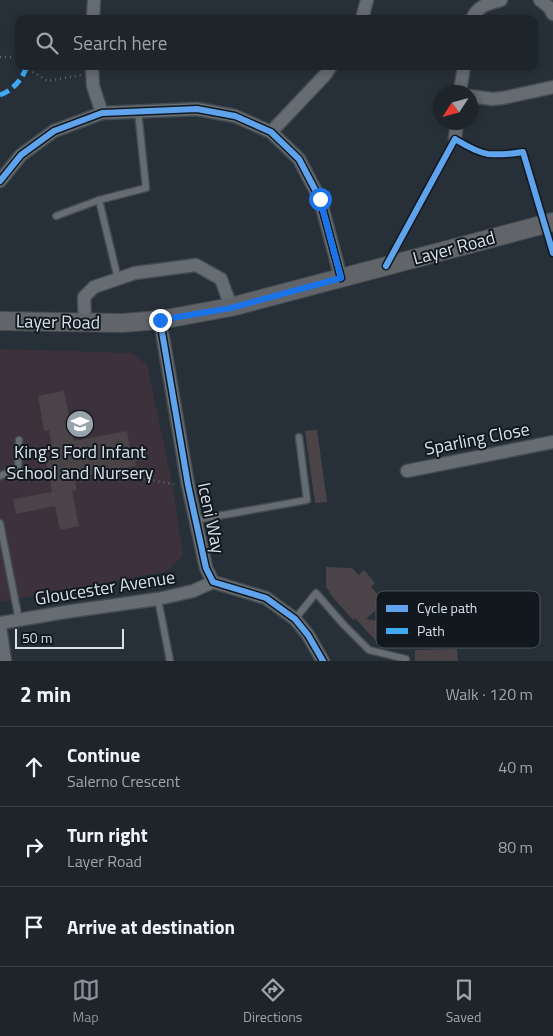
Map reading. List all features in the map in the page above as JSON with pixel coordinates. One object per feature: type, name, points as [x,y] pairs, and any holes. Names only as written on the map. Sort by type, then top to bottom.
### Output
[{"type":"main road","name":"Layer Road","points":[[0,321],[122,323],[160,320],[231,308],[549,223]]},
{"type":"street","points":[[93,15],[94,0]]},
{"type":"street","points":[[363,15],[367,0]]},
{"type":"street","points":[[474,15],[481,5],[501,0]]},
{"type":"street","points":[[540,0],[549,7],[553,14]]},
{"type":"street","points":[[92,70],[93,86],[102,113]]},
{"type":"street","points":[[271,132],[327,70]]},
{"type":"street","points":[[461,85],[463,70]]},
{"type":"street","points":[[478,97],[503,98],[553,87]]},
{"type":"street","points":[[0,181],[21,154],[54,131],[102,113],[197,108],[235,116],[271,132],[299,160],[320,199],[341,278]]},
{"type":"street","points":[[455,140],[456,130]]},
{"type":"street","points":[[85,323],[84,297],[94,287],[135,274],[196,265],[221,279],[231,308]]},
{"type":"street","name":"Iceni Way","points":[[160,320],[195,520],[206,568],[213,582]]},
{"type":"street","name":"Sparling Close","points":[[407,471],[553,442]]},
{"type":"street","points":[[213,582],[266,598],[295,619],[308,635],[323,661]]},
{"type":"street","name":"Gloucester Avenue","points":[[0,624],[64,612],[158,599],[194,591],[213,582]]},
{"type":"street","points":[[0,624],[6,661]]},
{"type":"lane","points":[[56,216],[98,200],[146,188],[138,111]]},
{"type":"lane","points":[[98,200],[118,279]]},
{"type":"lane","points":[[195,520],[308,500],[299,438]]},
{"type":"lane","points":[[0,476],[18,468],[19,440]]},
{"type":"lane","points":[[0,523],[19,620]]},
{"type":"lane","points":[[295,619],[316,593],[369,650],[406,659],[406,661]]},
{"type":"lane","points":[[158,599],[170,661]]},
{"type":"path","points":[[0,57],[15,57]]},
{"type":"path","points":[[29,70],[48,81],[92,70]]},
{"type":"path","points":[[549,223],[552,248]]},
{"type":"path","points":[[119,474],[188,485]]},
{"type":"shaded area","name":"King's Ford Infant School and Nursery","points":[[0,349],[131,353],[147,365],[172,483],[183,555],[168,571],[0,602]]},
{"type":"building","points":[[64,391],[74,441],[127,431],[130,448],[140,446],[143,460],[135,461],[136,466],[74,478],[77,490],[72,491],[79,526],[60,530],[55,506],[16,514],[13,499],[52,492],[46,461],[54,460],[49,430],[44,431],[38,396]]},
{"type":"building","points":[[317,430],[327,502],[315,503],[305,431]]},
{"type":"building","points":[[326,567],[352,568],[359,575],[364,570],[375,583],[371,587],[376,592],[376,610],[366,619],[376,620],[376,641],[355,618],[353,620],[326,587]]},
{"type":"building","points":[[457,649],[458,661],[415,661],[415,650]]},
{"type":"marked path","points":[[0,95],[9,91],[22,77],[25,70]]},
{"type":"cycle path","points":[[0,181],[21,155],[54,131],[102,113],[197,109],[235,116],[271,132],[299,159],[320,199],[341,278]]},
{"type":"cycle path","points":[[386,266],[455,139],[475,150],[488,154],[523,152],[553,253]]},
{"type":"cycle path","points":[[160,320],[188,485],[206,568],[213,582],[266,598],[295,619],[308,635],[323,661]]},
{"type":"place","name":"King's Ford Infant School and Nursery","points":[[80,424]]},
{"type":"route","points":[[160,320],[231,308],[341,278],[320,199]]}]
